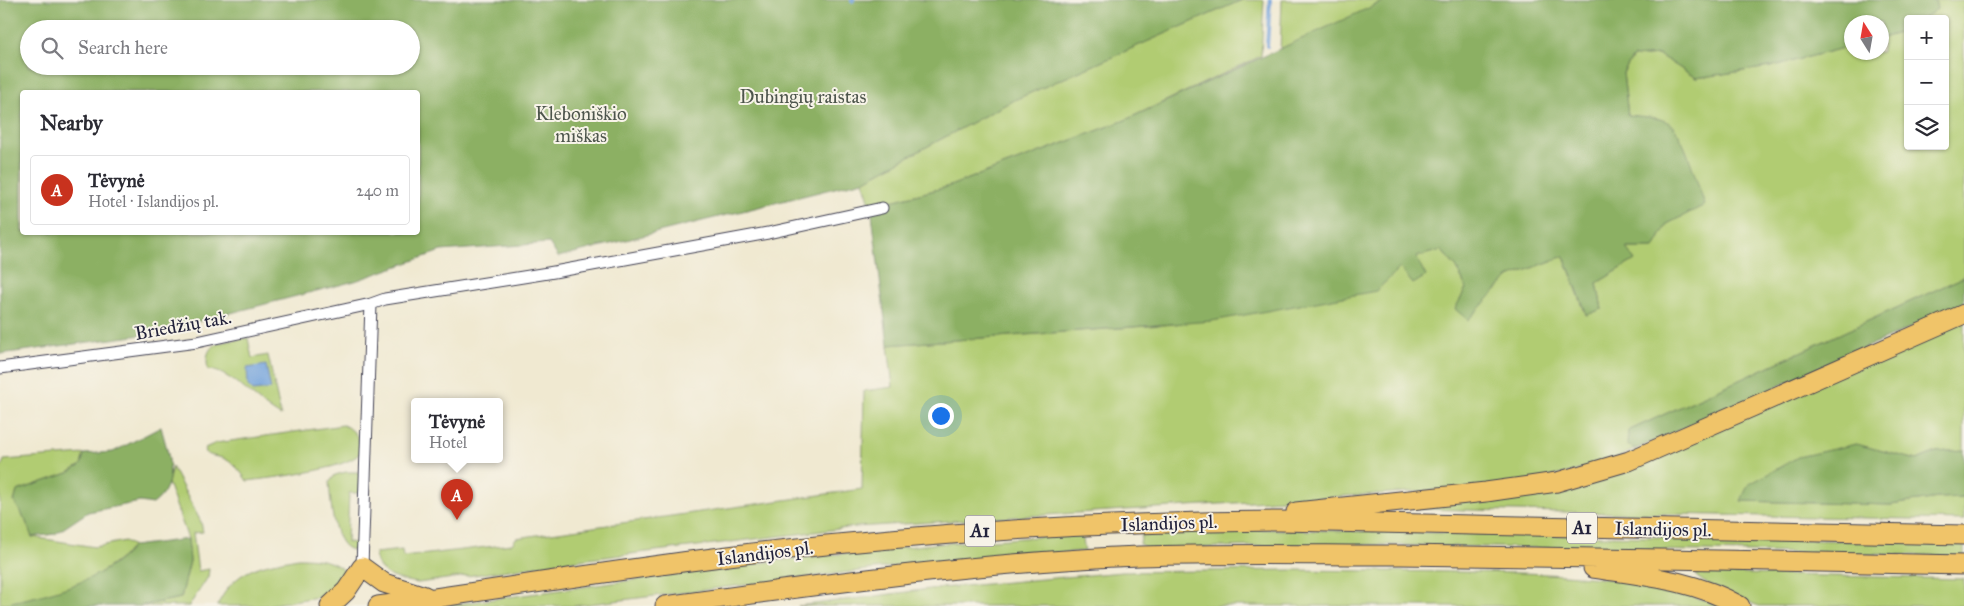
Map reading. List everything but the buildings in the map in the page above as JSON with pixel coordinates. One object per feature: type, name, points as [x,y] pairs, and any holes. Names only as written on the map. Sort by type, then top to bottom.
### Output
[{"type":"highway","points":[[1199,521],[1486,492],[1557,482],[1629,461],[1964,314]]},
{"type":"highway","name":"Islandijos pl.","points":[[378,606],[761,552],[1015,529],[1199,521],[1280,521],[1964,535]]},
{"type":"highway","name":"Islandijos pl.","points":[[665,606],[857,580],[1017,563],[1140,556],[1236,554],[1518,556],[1964,565]]},
{"type":"highway","points":[[1518,556],[1671,580],[1716,593],[1740,606]]},
{"type":"highway","points":[[330,606],[346,591],[362,567],[384,583],[433,598]]},
{"type":"street","name":"Briedžių tak.","points":[[0,368],[197,342],[371,304],[385,299],[554,272],[768,233],[882,208]]},
{"type":"street","points":[[362,567],[371,304]]},
{"type":"green space","name":"Kleboniškio miškas","points":[[0,0],[1242,0],[1012,101],[863,181],[558,257],[549,243],[441,251],[355,281],[149,334],[0,354]]},
{"type":"green space","points":[[1242,0],[1264,0],[1261,56],[1123,121],[947,187],[871,206],[863,181],[1012,101]]},
{"type":"green space","points":[[1282,0],[1386,0],[1280,51]]},
{"type":"green space","points":[[1386,0],[1935,0],[1937,9],[1929,15],[1904,15],[1904,32],[1889,36],[1889,15],[1844,15],[1844,48],[1770,67],[1696,78],[1659,55],[1633,57],[1623,73],[1628,115],[1660,119],[1675,128],[1685,148],[1705,205],[1667,224],[1654,248],[1626,248],[1635,260],[1597,283],[1602,309],[1587,315],[1564,256],[1509,277],[1468,320],[1455,309],[1466,288],[1457,268],[1441,250],[1416,257],[1426,276],[1413,284],[1400,268],[1376,291],[1212,321],[888,345],[871,206],[947,187],[1123,121]]},
{"type":"green space","points":[[1935,0],[1964,0],[1964,277],[1628,431],[1636,449],[1617,458],[1556,476],[1472,488],[856,527],[572,561],[418,583],[390,576],[379,567],[376,561],[375,553],[402,550],[403,557],[512,544],[516,538],[862,489],[864,391],[893,387],[888,345],[1176,324],[1400,268],[1415,257],[1441,250],[1457,268],[1466,288],[1456,309],[1468,319],[1509,277],[1564,256],[1586,315],[1602,309],[1597,283],[1635,260],[1625,248],[1654,248],[1667,224],[1704,204],[1660,119],[1628,115],[1623,73],[1633,57],[1659,55],[1696,78],[1770,67],[1844,48],[1844,60],[1889,60],[1889,36],[1904,31],[1904,150],[1949,150],[1949,15],[1929,15],[1937,9]]},
{"type":"green space","points":[[1964,277],[1964,304],[1636,449],[1627,445],[1628,431]]},
{"type":"green space","points":[[1964,320],[1964,450],[1936,452],[1917,460],[1855,444],[1742,501],[1891,505],[1938,498],[1964,497],[1964,520],[1416,509],[1416,506],[1531,494]]},
{"type":"green space","points":[[248,338],[252,358],[268,355],[281,416],[226,376],[208,370],[208,353],[217,344]]},
{"type":"green space","points":[[343,425],[357,436],[360,443],[360,453],[352,459],[325,469],[290,475],[247,481],[232,463],[206,453],[205,448],[216,443]]},
{"type":"green space","points":[[161,427],[169,458],[169,478],[167,487],[153,504],[140,502],[88,512],[55,534],[32,537],[25,519],[14,502],[17,491],[68,473],[81,465],[84,454],[113,452]]},
{"type":"green space","points":[[1856,444],[1917,460],[1936,452],[1964,450],[1964,497],[1938,498],[1891,505],[1741,501],[1748,485],[1798,457]]},
{"type":"green space","points":[[84,454],[81,465],[68,473],[17,491],[14,502],[25,519],[32,537],[95,547],[125,541],[133,546],[108,568],[75,586],[48,595],[0,606],[0,470],[4,460]]},
{"type":"green space","points":[[172,467],[201,522],[203,532],[193,533],[198,571],[209,569],[208,577],[189,606],[140,606],[181,598],[190,561],[188,539],[168,483]]},
{"type":"green space","points":[[346,472],[358,472],[361,475],[359,493],[349,493],[347,542],[357,543],[355,550],[347,548],[337,533],[329,483],[335,475]]},
{"type":"green space","points":[[1242,529],[1964,543],[1964,556],[1332,544],[1147,549],[1140,544],[1142,533],[1146,531]]},
{"type":"green space","points":[[1082,534],[1085,551],[924,563],[573,606],[442,606],[774,561],[933,544]]},
{"type":"green space","points":[[188,539],[190,561],[181,598],[140,606],[3,606],[2,604],[55,591],[90,578],[121,558],[133,546]]},
{"type":"green space","points":[[298,558],[332,563],[348,575],[330,595],[262,606],[217,606],[232,583],[250,570]]},
{"type":"green space","points":[[1291,570],[1527,573],[1593,577],[1658,587],[1720,606],[798,606],[930,589],[1122,572]]},
{"type":"green space","points":[[1696,573],[1964,579],[1964,606],[1758,606],[1704,582],[1697,577]]},
{"type":"water","points":[[266,365],[271,389],[253,391],[248,386],[247,368]]},
{"type":"waterway","points":[[1267,46],[1270,0]]},
{"type":"place","name":"Tėvynė","points":[[457,520]]},
{"type":"park label","name":"Dubingių raistas","points":[[803,96]]}]
